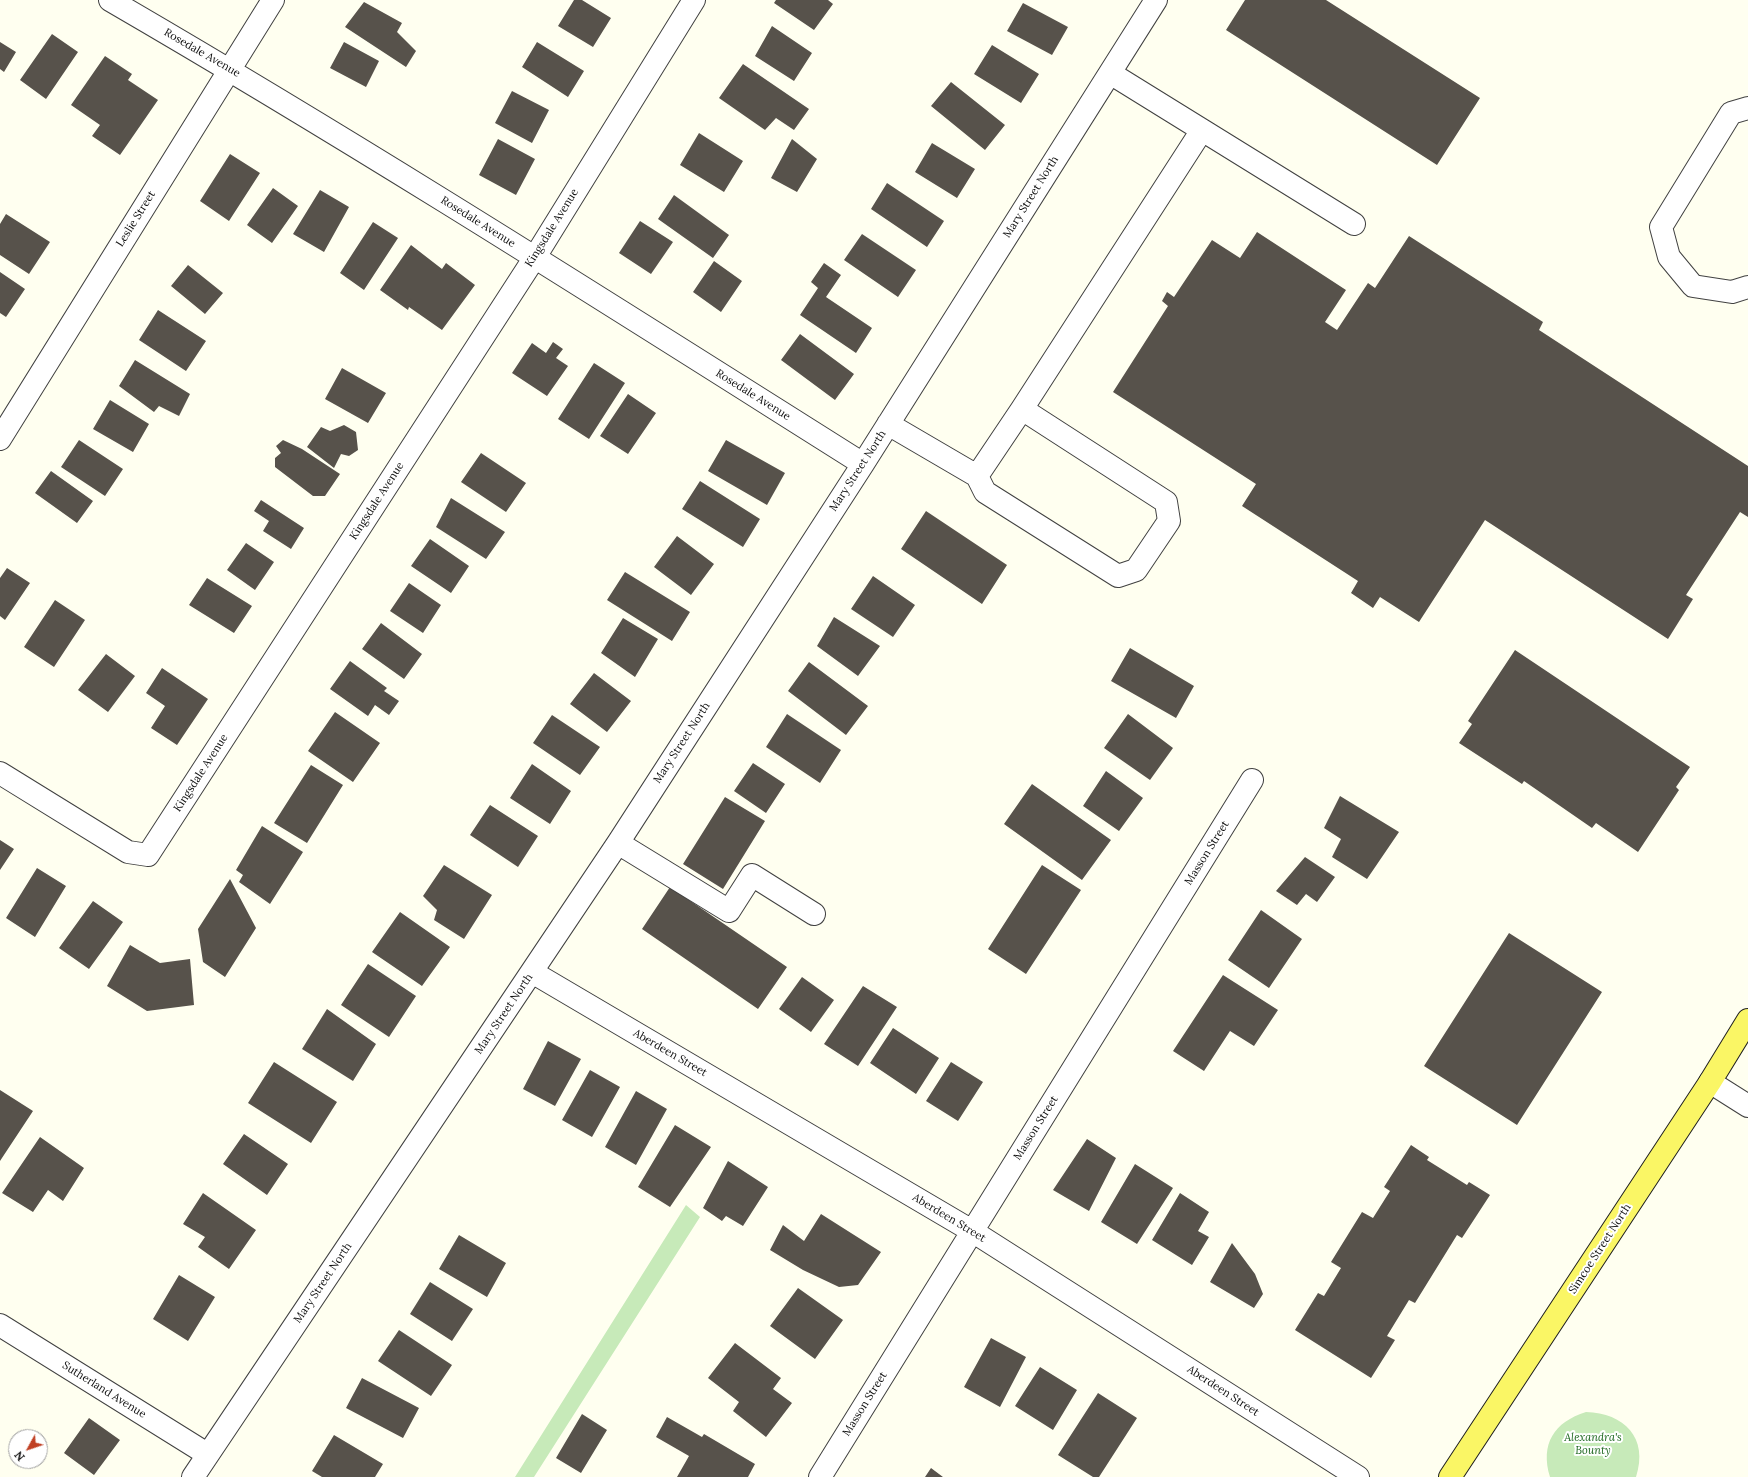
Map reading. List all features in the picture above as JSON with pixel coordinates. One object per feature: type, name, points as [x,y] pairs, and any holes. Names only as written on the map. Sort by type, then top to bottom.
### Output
[{"type":"main road","name":"Simcoe Street North","points":[[1450,1477],[1710,1082],[1748,1020]]},
{"type":"street","name":"Rosedale Avenue","points":[[110,0],[229,69],[535,257],[863,464]]},
{"type":"street","name":"Leslie Street","points":[[0,439],[273,0]]},
{"type":"street","name":"Kingsdale Avenue","points":[[0,773],[128,852],[148,855],[535,257],[694,0]]},
{"type":"street","name":"Mary Street North","points":[[193,1477],[618,843],[863,464],[1156,0]]},
{"type":"street","points":[[1110,73],[1354,224]]},
{"type":"street","points":[[1748,108],[1731,113],[1661,227],[1669,257],[1693,286],[1732,292],[1748,287]]},
{"type":"street","points":[[976,476],[1022,409],[1202,130]]},
{"type":"street","points":[[888,424],[976,476],[985,492],[1118,576],[1136,570],[1169,521],[1166,502],[1022,409]]},
{"type":"street","name":"Masson Street","points":[[820,1477],[1252,780]]},
{"type":"street","points":[[618,843],[729,911],[752,875],[814,914]]},
{"type":"street","name":"Aberdeen Street","points":[[532,972],[972,1230],[1358,1477]]},
{"type":"street","points":[[1710,1082],[1748,1106]]},
{"type":"street","name":"Sutherland Avenue","points":[[0,1326],[208,1454]]},
{"type":"green space","points":[[686,1205],[700,1217],[534,1477],[515,1477]]},
{"type":"green space","name":"Alexandra's Bounty","points":[[1586,1412],[1600,1413],[1612,1417],[1630,1430],[1636,1440],[1639,1451],[1639,1463],[1636,1477],[1550,1477],[1547,1465],[1547,1454],[1552,1436],[1565,1422]]},
{"type":"building","points":[[574,0],[582,0],[611,18],[593,47],[558,26]]},
{"type":"building","points":[[776,0],[828,0],[833,4],[814,30],[774,3]]},
{"type":"building","points":[[1245,0],[1326,0],[1480,98],[1437,165],[1226,30]]},
{"type":"building","points":[[364,2],[402,23],[397,32],[416,51],[406,67],[345,27]]},
{"type":"building","points":[[1023,3],[1068,27],[1052,55],[1007,31]]},
{"type":"building","points":[[772,26],[812,53],[794,81],[755,56]]},
{"type":"building","points":[[52,34],[78,52],[46,99],[20,80]]},
{"type":"building","points":[[0,42],[16,52],[4,72],[0,69]]},
{"type":"building","points":[[344,42],[379,61],[366,87],[330,68]]},
{"type":"building","points":[[537,42],[584,71],[568,97],[522,67]]},
{"type":"building","points":[[992,45],[1039,74],[1021,103],[974,74]]},
{"type":"building","points":[[105,56],[132,74],[128,80],[158,100],[120,155],[92,136],[100,125],[71,105]]},
{"type":"building","points":[[743,64],[809,109],[794,130],[776,118],[765,130],[719,98]]},
{"type":"building","points":[[951,82],[1005,125],[985,150],[931,106]]},
{"type":"building","points":[[512,91],[549,110],[532,143],[495,123]]},
{"type":"building","points":[[699,133],[743,161],[724,192],[680,165]]},
{"type":"building","points":[[498,139],[535,159],[516,195],[479,175]]},
{"type":"building","points":[[792,139],[817,159],[797,192],[771,178]]},
{"type":"building","points":[[932,143],[975,169],[957,198],[915,172]]},
{"type":"building","points":[[230,154],[260,173],[229,221],[200,201]]},
{"type":"building","points":[[887,183],[944,221],[927,247],[871,209]]},
{"type":"building","points":[[273,188],[298,206],[272,243],[247,225]]},
{"type":"building","points":[[320,190],[349,207],[324,252],[293,234]]},
{"type":"building","points":[[674,195],[729,235],[713,258],[658,219]]},
{"type":"building","points":[[6,214],[50,242],[29,274],[0,255],[0,224]]},
{"type":"building","points":[[640,221],[673,242],[651,274],[619,253]]},
{"type":"building","points":[[373,222],[398,238],[364,290],[340,273]]},
{"type":"building","points":[[1257,232],[1346,290],[1325,322],[1337,330],[1368,283],[1375,288],[1409,236],[1543,322],[1539,330],[1748,466],[1748,517],[1740,512],[1686,595],[1693,599],[1668,639],[1485,520],[1419,622],[1380,597],[1373,608],[1351,593],[1358,581],[1242,506],[1256,484],[1113,392],[1168,306],[1162,301],[1167,292],[1174,297],[1212,240],[1240,258]]},
{"type":"building","points":[[862,234],[916,270],[898,297],[844,260]]},
{"type":"building","points":[[411,245],[442,269],[446,263],[475,285],[442,330],[409,307],[408,310],[380,290]]},
{"type":"building","points":[[714,261],[742,281],[721,312],[693,292]]},
{"type":"building","points":[[824,263],[841,275],[826,297],[872,328],[856,353],[800,315],[818,288],[811,282]]},
{"type":"building","points":[[188,265],[223,293],[205,314],[171,286]]},
{"type":"building","points":[[0,272],[25,289],[6,317],[0,313]]},
{"type":"building","points":[[158,310],[206,341],[186,371],[139,340]]},
{"type":"building","points":[[800,334],[854,374],[835,400],[781,360]]},
{"type":"building","points":[[553,342],[563,349],[556,358],[568,366],[547,396],[512,373],[532,343],[546,353]]},
{"type":"building","points":[[135,360],[190,394],[179,416],[159,406],[154,412],[119,386]]},
{"type":"building","points":[[594,363],[625,383],[589,439],[558,419]]},
{"type":"building","points":[[342,368],[386,393],[368,423],[325,399]]},
{"type":"building","points":[[628,394],[656,413],[628,454],[600,436]]},
{"type":"building","points":[[110,400],[149,424],[133,452],[93,429]]},
{"type":"building","points":[[344,425],[356,432],[358,450],[349,456],[341,454],[334,468],[307,447],[321,427],[330,431]]},
{"type":"building","points":[[79,440],[123,469],[105,496],[61,467]]},
{"type":"building","points":[[283,440],[302,449],[340,474],[325,496],[313,496],[275,467],[275,458],[281,453],[276,446]]},
{"type":"building","points":[[726,440],[785,473],[767,505],[708,471]]},
{"type":"building","points":[[481,453],[526,483],[506,512],[461,482]]},
{"type":"building","points":[[51,471],[93,501],[77,523],[35,493]]},
{"type":"building","points":[[700,481],[760,519],[743,547],[682,509]]},
{"type":"building","points":[[451,498],[505,532],[486,559],[436,527]]},
{"type":"building","points":[[261,500],[304,528],[291,549],[263,531],[269,521],[254,511]]},
{"type":"building","points":[[926,511],[1007,565],[982,604],[901,549]]},
{"type":"building","points":[[677,536],[714,564],[691,595],[654,567]]},
{"type":"building","points":[[430,539],[469,566],[451,593],[411,566]]},
{"type":"building","points":[[246,543],[274,562],[255,590],[227,570]]},
{"type":"building","points":[[7,568],[30,583],[5,620],[0,616],[0,578]]},
{"type":"building","points":[[625,572],[690,612],[672,641],[607,600]]},
{"type":"building","points":[[873,576],[915,605],[893,637],[851,609]]},
{"type":"building","points":[[207,578],[252,606],[234,633],[189,605]]},
{"type":"building","points":[[409,583],[441,605],[423,633],[390,611]]},
{"type":"building","points":[[55,600],[85,620],[54,667],[24,647]]},
{"type":"building","points":[[834,617],[880,646],[858,676],[817,646]]},
{"type":"building","points":[[623,618],[658,639],[635,677],[601,653]]},
{"type":"building","points":[[381,623],[422,654],[404,679],[362,649]]},
{"type":"building","points":[[1130,648],[1194,686],[1176,718],[1111,681]]},
{"type":"building","points":[[1515,650],[1690,767],[1676,787],[1679,790],[1638,852],[1596,823],[1592,828],[1524,781],[1522,784],[1459,743],[1472,724],[1468,721]]},
{"type":"building","points":[[106,654],[135,676],[108,712],[78,690]]},
{"type":"building","points":[[350,661],[387,688],[384,691],[399,701],[389,715],[375,705],[368,716],[330,689]]},
{"type":"building","points":[[809,662],[868,706],[846,735],[788,691]]},
{"type":"building","points":[[162,668],[208,699],[177,745],[151,728],[165,706],[146,693]]},
{"type":"building","points":[[594,673],[631,701],[607,732],[570,704]]},
{"type":"building","points":[[335,712],[380,743],[353,782],[308,751]]},
{"type":"building","points":[[787,714],[841,750],[820,783],[766,747]]},
{"type":"building","points":[[1128,714],[1173,748],[1150,780],[1104,748]]},
{"type":"building","points":[[552,715],[600,747],[580,775],[533,743]]},
{"type":"building","points":[[753,763],[785,784],[766,813],[734,791]]},
{"type":"building","points":[[532,764],[571,791],[550,824],[510,798]]},
{"type":"building","points":[[311,765],[343,785],[307,843],[274,823]]},
{"type":"building","points":[[1106,771],[1143,798],[1119,831],[1083,806]]},
{"type":"building","points":[[1032,784],[1111,840],[1082,880],[1004,824]]},
{"type":"building","points":[[1340,796],[1399,832],[1367,879],[1332,857],[1341,839],[1324,828]]},
{"type":"building","points":[[725,797],[765,821],[723,889],[683,864]]},
{"type":"building","points":[[490,805],[538,836],[518,867],[470,835]]},
{"type":"building","points":[[262,826],[303,852],[270,904],[239,882],[243,875],[236,870]]},
{"type":"building","points":[[0,840],[14,849],[0,870]]},
{"type":"building","points":[[1305,857],[1335,877],[1317,902],[1306,894],[1297,905],[1276,891]]},
{"type":"building","points":[[444,865],[492,895],[464,939],[434,920],[437,910],[423,896]]},
{"type":"building","points":[[1042,865],[1081,890],[1026,974],[988,949]]},
{"type":"building","points":[[37,868],[66,886],[35,937],[6,918]]},
{"type":"building","points":[[230,879],[256,928],[225,977],[203,962],[198,929]]},
{"type":"building","points":[[670,887],[787,967],[758,1009],[642,929]]},
{"type":"building","points":[[93,901],[123,922],[89,969],[59,948]]},
{"type":"building","points":[[1261,910],[1302,939],[1269,988],[1228,960]]},
{"type":"building","points":[[400,912],[450,947],[422,986],[372,952]]},
{"type":"building","points":[[1509,933],[1602,992],[1517,1125],[1424,1066]]},
{"type":"building","points":[[130,945],[160,963],[190,959],[194,1005],[147,1011],[107,986]]},
{"type":"building","points":[[368,964],[416,996],[389,1037],[341,1005]]},
{"type":"building","points":[[1223,975],[1278,1010],[1254,1046],[1230,1031],[1204,1071],[1173,1051]]},
{"type":"building","points":[[802,977],[834,1000],[811,1032],[779,1009]]},
{"type":"building","points":[[863,986],[897,1007],[858,1066],[824,1044]]},
{"type":"building","points":[[327,1009],[376,1044],[353,1081],[302,1049]]},
{"type":"building","points":[[893,1028],[939,1058],[916,1094],[870,1063]]},
{"type":"building","points":[[548,1041],[581,1059],[555,1106],[523,1089]]},
{"type":"building","points":[[274,1062],[337,1102],[311,1143],[248,1103]]},
{"type":"building","points":[[951,1062],[983,1082],[958,1121],[926,1101]]},
{"type":"building","points":[[590,1070],[620,1087],[592,1137],[562,1120]]},
{"type":"building","points":[[0,1090],[33,1111],[0,1161]]},
{"type":"building","points":[[636,1091],[667,1109],[636,1165],[605,1147]]},
{"type":"building","points":[[675,1125],[711,1147],[670,1207],[638,1187]]},
{"type":"building","points":[[244,1134],[288,1164],[267,1195],[223,1164]]},
{"type":"building","points":[[40,1137],[84,1168],[63,1201],[48,1190],[33,1212],[2,1193]]},
{"type":"building","points":[[1087,1139],[1116,1158],[1089,1211],[1053,1190]]},
{"type":"building","points":[[1411,1145],[1429,1157],[1427,1160],[1467,1185],[1469,1182],[1490,1195],[1462,1238],[1457,1235],[1415,1303],[1409,1300],[1387,1336],[1395,1340],[1371,1378],[1295,1330],[1318,1293],[1324,1296],[1341,1268],[1331,1262],[1362,1212],[1373,1218],[1390,1191],[1384,1187]]},
{"type":"building","points":[[728,1161],[768,1187],[743,1226],[726,1216],[722,1221],[703,1208]]},
{"type":"building","points":[[1135,1164],[1173,1188],[1137,1244],[1101,1222]]},
{"type":"building","points":[[203,1193],[256,1230],[229,1269],[198,1247],[205,1237],[183,1224]]},
{"type":"building","points":[[1180,1193],[1209,1212],[1198,1231],[1209,1237],[1192,1265],[1152,1240]]},
{"type":"building","points":[[821,1214],[881,1252],[858,1285],[839,1287],[803,1270],[770,1250],[783,1225],[804,1241]]},
{"type":"building","points":[[459,1235],[506,1263],[487,1297],[439,1269]]},
{"type":"building","points":[[1232,1243],[1255,1274],[1263,1294],[1254,1308],[1210,1282]]},
{"type":"building","points":[[179,1275],[215,1297],[188,1341],[153,1319]]},
{"type":"building","points":[[430,1282],[473,1309],[452,1341],[410,1314]]},
{"type":"building","points":[[798,1288],[843,1320],[815,1359],[770,1326]]},
{"type":"building","points":[[399,1330],[452,1365],[431,1396],[378,1361]]},
{"type":"building","points":[[991,1338],[1026,1357],[1000,1407],[964,1387]]},
{"type":"building","points":[[735,1343],[781,1378],[773,1389],[792,1403],[766,1437],[733,1411],[739,1402],[708,1378]]},
{"type":"building","points":[[1040,1367],[1077,1390],[1053,1430],[1015,1406]]},
{"type":"building","points":[[362,1378],[419,1408],[403,1438],[346,1408]]},
{"type":"building","points":[[1098,1393],[1137,1418],[1099,1477],[1093,1477],[1058,1455]]},
{"type":"building","points":[[582,1414],[607,1430],[581,1473],[556,1458]]},
{"type":"building","points":[[667,1417],[702,1437],[704,1434],[755,1464],[748,1477],[677,1477],[689,1456],[656,1437]]},
{"type":"building","points":[[89,1418],[120,1440],[94,1475],[64,1453]]},
{"type":"building","points":[[334,1435],[383,1464],[375,1477],[322,1477],[312,1471]]},
{"type":"building","points":[[931,1468],[943,1477],[925,1477]]}]
